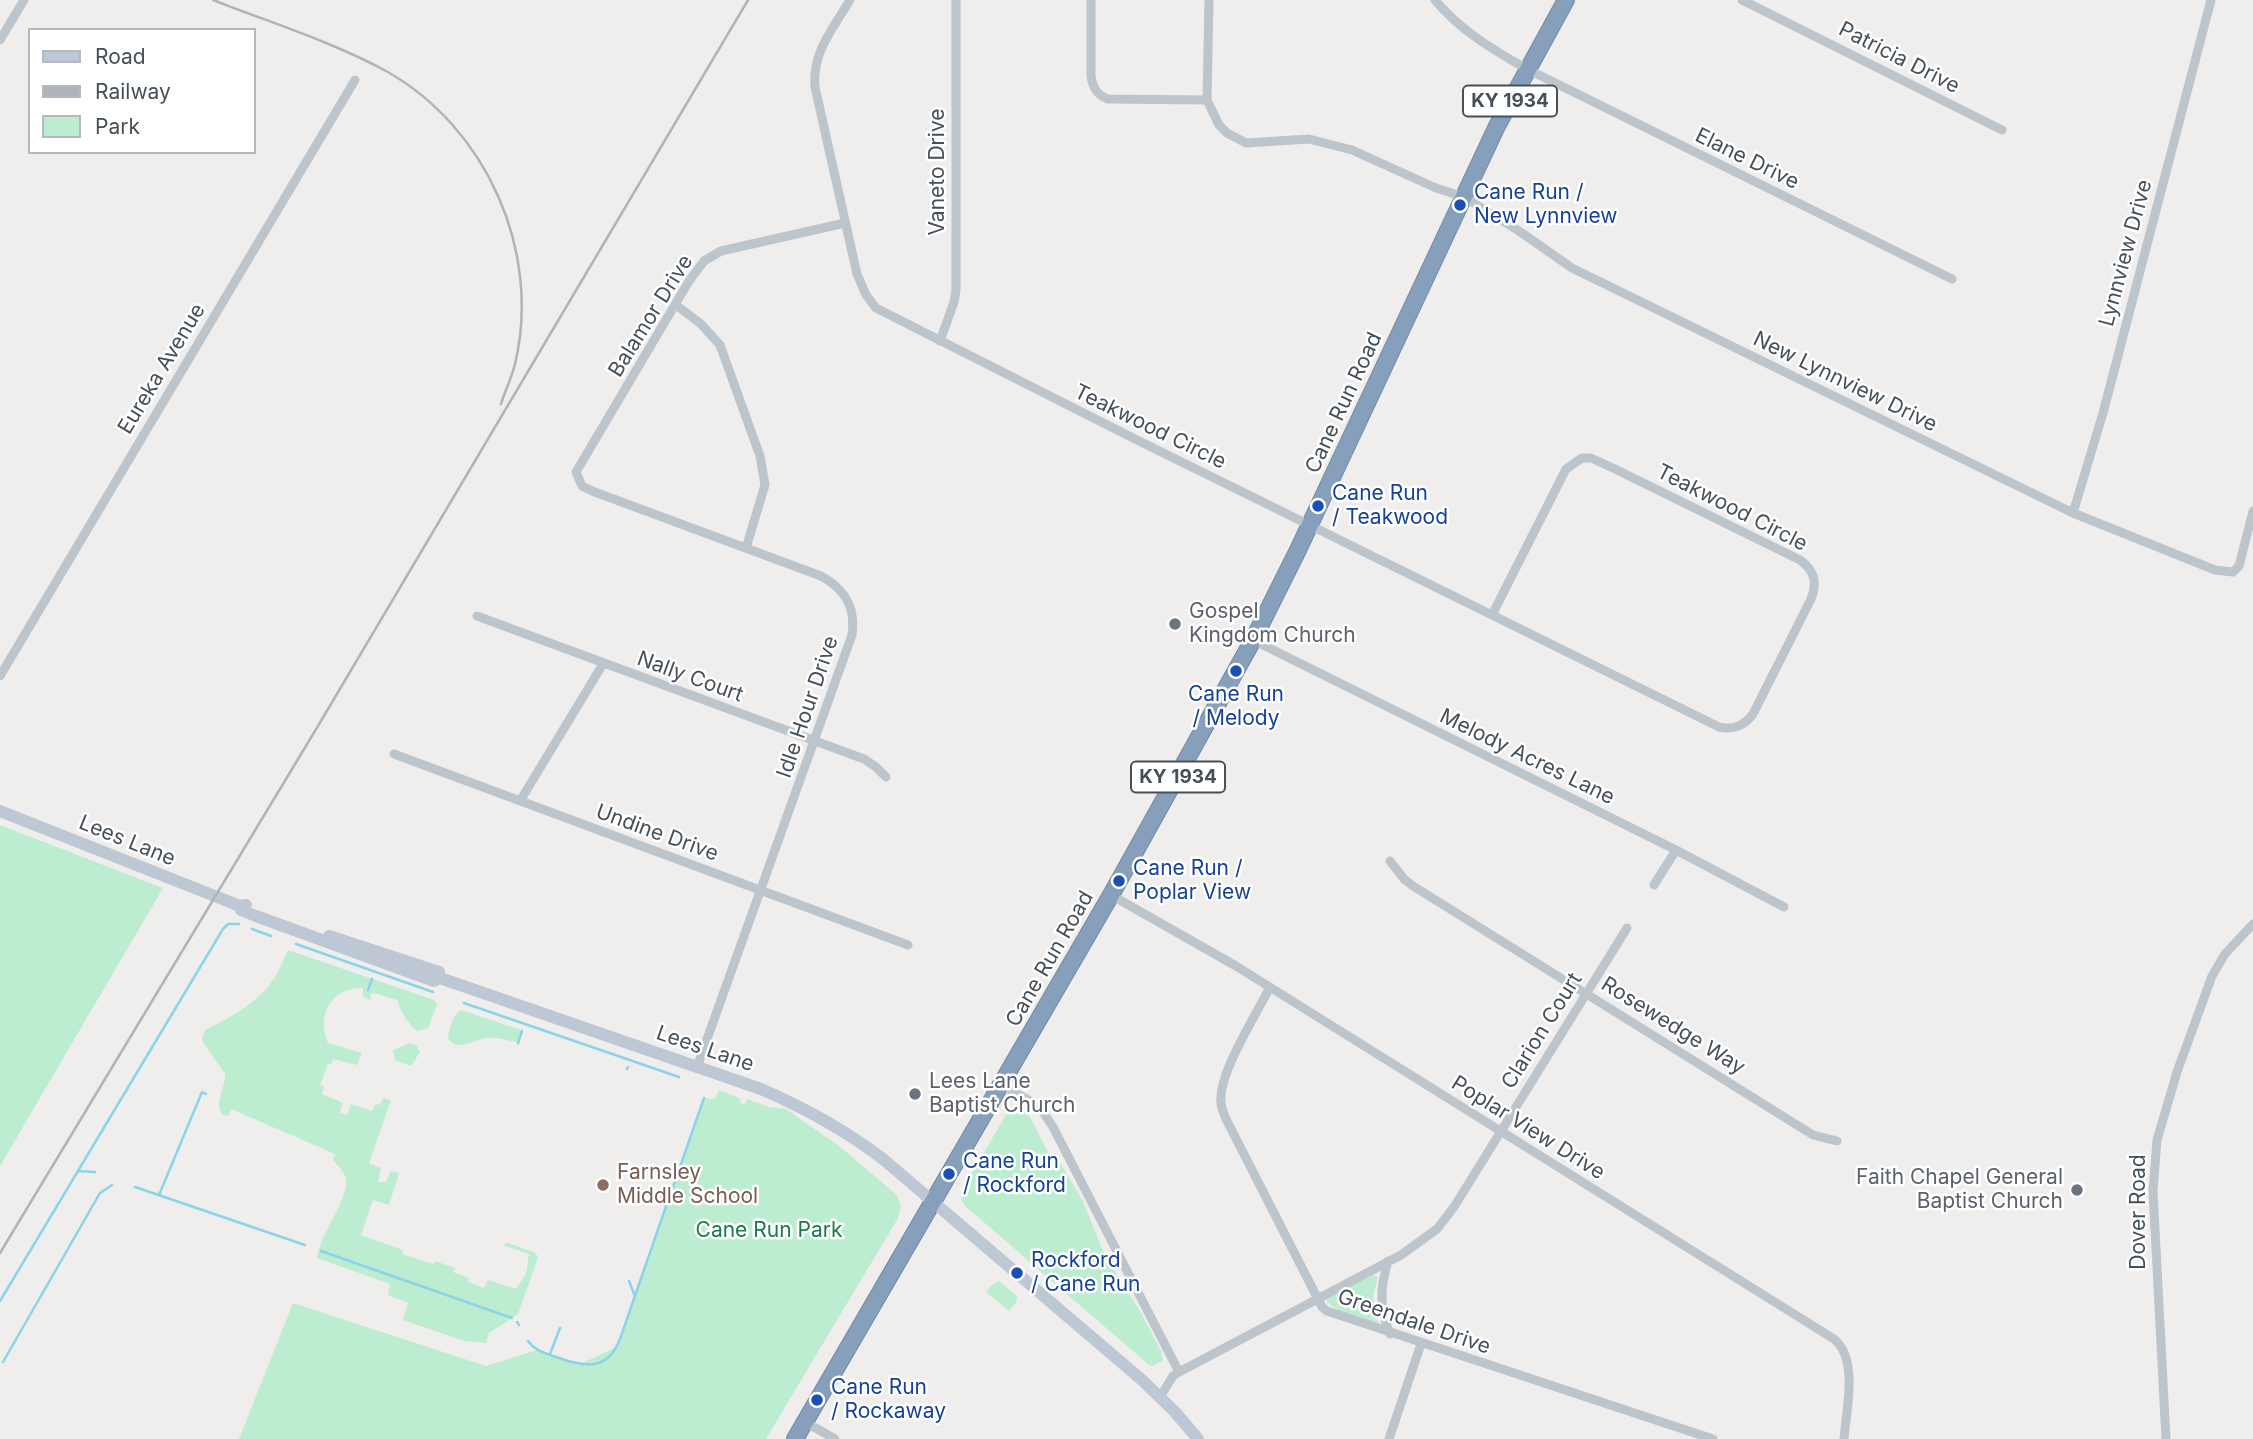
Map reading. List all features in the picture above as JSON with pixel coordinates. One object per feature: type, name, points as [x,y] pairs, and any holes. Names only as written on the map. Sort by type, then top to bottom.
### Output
[{"type":"highway","name":"Cane Run Road","points":[[795,1439],[1111,895],[1253,640],[1497,126],[1566,0]]},
{"type":"street","points":[[0,40],[24,0]]},
{"type":"street","name":"Teakwood Circle","points":[[850,0],[821,50],[814,71],[815,87],[857,274],[871,302],[883,313],[1309,525],[1492,615],[1720,727],[1734,728],[1753,714],[1811,599],[1815,585],[1811,571],[1800,560],[1615,469],[1591,458],[1582,458],[1566,469],[1492,615]]},
{"type":"street","name":"Vaneto Drive","points":[[940,341],[956,290],[956,0]]},
{"type":"street","points":[[1091,0],[1092,85],[1108,100],[1207,100],[1209,0]]},
{"type":"street","name":"Elane Drive","points":[[1435,0],[1448,16],[1470,34],[1527,69],[1952,279]]},
{"type":"street","name":"Patricia Drive","points":[[1742,0],[2002,130]]},
{"type":"street","name":"Lynnview Drive","points":[[2074,513],[2103,413],[2211,0]]},
{"type":"street","name":"Eureka Avenue","points":[[0,676],[355,80]]},
{"type":"street","name":"New Lynnview Drive","points":[[1207,100],[1219,125],[1236,139],[1258,144],[1302,139],[1327,143],[1352,150],[1436,188],[1464,197],[1572,268],[2074,513],[2139,541],[2224,572],[2234,572],[2241,563],[2253,511]]},
{"type":"street","name":"Balamor Drive","points":[[579,480],[576,472],[697,270],[714,254],[845,223]]},
{"type":"street","points":[[676,305],[706,329],[720,345],[760,456],[765,485],[746,548]]},
{"type":"street","name":"Idle Hour Drive","points":[[579,480],[582,486],[592,491],[821,576],[839,588],[851,607],[852,635],[697,1067]]},
{"type":"street","name":"Nally Court","points":[[477,616],[864,759],[876,766],[886,778]]},
{"type":"street","name":"Melody Acres Lane","points":[[1253,640],[1676,850],[1784,907]]},
{"type":"street","points":[[520,801],[603,664]]},
{"type":"street","name":"Undine Drive","points":[[394,754],[908,945]]},
{"type":"street","name":"Lees Lane","points":[[0,811],[363,957],[434,981],[440,978],[780,1097],[850,1133],[1160,1397],[1198,1439]]},
{"type":"street","points":[[1654,885],[1676,850]]},
{"type":"street","name":"Rosewedge Way","points":[[1390,861],[1413,886],[1813,1135],[1838,1141]]},
{"type":"street","name":"Poplar View Drive","points":[[1111,895],[1270,987],[1839,1343],[1846,1352],[1849,1368],[1844,1439]]},
{"type":"street","name":"Dover Road","points":[[2166,1439],[2153,1191],[2158,1140],[2177,1072],[2212,976],[2225,954],[2253,924]]},
{"type":"street","name":"Clarion Court","points":[[1160,1397],[1173,1376],[1179,1372],[1388,1261],[1429,1237],[1447,1219],[1627,929]]},
{"type":"street","name":"Greendale Drive","points":[[1270,987],[1229,1069],[1221,1104],[1226,1119],[1322,1307],[1326,1311],[1390,1334],[1713,1439]]},
{"type":"street","points":[[1001,1085],[1039,1106],[1047,1118],[1179,1372]]},
{"type":"street","points":[[1388,1261],[1380,1298],[1390,1334]]},
{"type":"street","points":[[1389,1439],[1421,1344]]},
{"type":"street","points":[[805,1422],[835,1439]]},
{"type":"green space","points":[[0,825],[163,888],[0,1166]]},
{"type":"green space","points":[[288,950],[434,1000],[437,1004],[428,1028],[418,1031],[405,1018],[397,1000],[374,993],[370,994],[371,1000],[363,997],[363,988],[352,989],[335,997],[329,1004],[324,1022],[328,1043],[362,1053],[357,1065],[333,1059],[331,1065],[328,1064],[320,1085],[324,1086],[322,1094],[343,1103],[340,1113],[347,1115],[351,1104],[372,1111],[376,1104],[380,1105],[383,1098],[391,1100],[369,1163],[381,1168],[378,1182],[386,1182],[391,1171],[399,1173],[389,1205],[373,1200],[361,1235],[403,1250],[402,1254],[455,1268],[453,1272],[484,1288],[488,1280],[516,1289],[526,1274],[529,1254],[503,1245],[508,1243],[536,1253],[538,1258],[518,1314],[489,1333],[486,1343],[464,1341],[403,1320],[408,1303],[388,1295],[390,1284],[317,1258],[346,1187],[345,1176],[333,1160],[335,1154],[231,1109],[228,1116],[223,1115],[220,1110],[225,1074],[202,1037],[205,1030],[251,1003],[267,988]]},
{"type":"green space","points":[[461,1010],[521,1030],[517,1042],[492,1038],[461,1045],[452,1043],[448,1038],[451,1026],[455,1015]]},
{"type":"green space","points":[[410,1043],[417,1046],[420,1052],[411,1066],[395,1060],[393,1050]]},
{"type":"green space","name":"Cane Run Park","points":[[719,1090],[741,1099],[740,1103],[745,1104],[747,1099],[769,1107],[786,1109],[839,1146],[897,1195],[901,1207],[898,1218],[766,1439],[239,1439],[293,1303],[486,1366],[537,1350],[578,1365],[617,1347],[704,1098],[715,1099]]},
{"type":"green space","points":[[1017,1106],[1028,1113],[1050,1156],[1057,1158],[1083,1201],[1105,1256],[1139,1309],[1161,1351],[1163,1360],[1153,1366],[964,1205],[961,1198],[963,1188],[1010,1108]]},
{"type":"green space","points":[[1373,1275],[1378,1277],[1373,1297],[1378,1323],[1339,1311],[1327,1302],[1331,1296]]},
{"type":"green space","points":[[999,1281],[1017,1296],[1016,1303],[1009,1311],[986,1292]]},
{"type":"waterway","points":[[0,1301],[223,929],[228,924],[239,924]]},
{"type":"waterway","points":[[252,929],[271,936]]},
{"type":"waterway","points":[[296,944],[433,992]]},
{"type":"waterway","points":[[368,990],[372,979]]},
{"type":"waterway","points":[[464,1003],[679,1077]]},
{"type":"waterway","points":[[518,1043],[522,1031]]},
{"type":"waterway","points":[[159,1195],[202,1092],[206,1094]]},
{"type":"waterway","points":[[673,1187],[704,1098]]},
{"type":"waterway","points":[[78,1171],[95,1172]]},
{"type":"waterway","points":[[3,1362],[100,1193],[112,1185]]},
{"type":"waterway","points":[[135,1187],[305,1245]]},
{"type":"waterway","points":[[660,1192],[666,1208]]},
{"type":"waterway","points":[[528,1341],[540,1351],[585,1364],[601,1362],[615,1350],[671,1192]]},
{"type":"waterway","points":[[321,1251],[512,1318]]},
{"type":"waterway","points":[[629,1281],[634,1294]]},
{"type":"waterway","points":[[550,1354],[560,1328]]},
{"type":"railway","points":[[213,0],[323,42],[386,71],[421,95],[452,125],[478,159],[498,196],[512,236],[520,278],[521,321],[515,364],[501,404]]},
{"type":"railway","points":[[0,1253],[315,731],[748,0]]},
{"type":"place","name":"Cane Run / New Lynnview","points":[[1460,205]]},
{"type":"place","name":"Cane Run / Teakwood","points":[[1318,506]]},
{"type":"place","name":"Gospel Kingdom Church","points":[[1175,624]]},
{"type":"place","name":"Cane Run / Melody","points":[[1236,671]]},
{"type":"place","name":"Cane Run / Poplar View","points":[[1119,881]]},
{"type":"place","name":"Lees Lane Baptist Church","points":[[915,1094]]},
{"type":"place","name":"Cane Run / Rockford","points":[[949,1174]]},
{"type":"place","name":"Farnsley Middle School","points":[[603,1185]]},
{"type":"place","name":"Faith Chapel General Baptist Church","points":[[2077,1190]]},
{"type":"place","name":"Rockford / Cane Run","points":[[1017,1273]]},
{"type":"place","name":"Cane Run / Rockaway","points":[[817,1400]]}]
